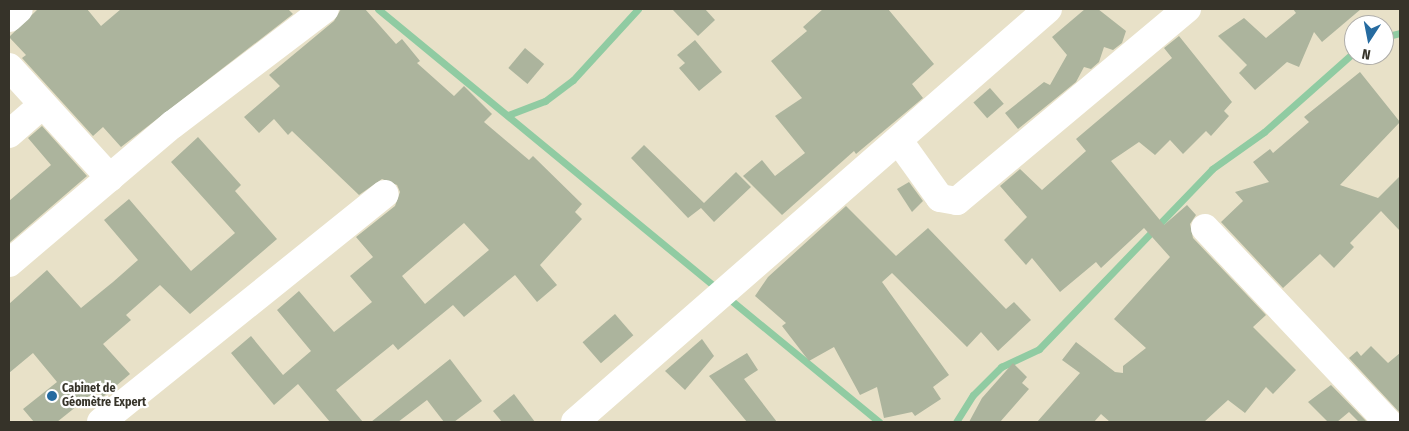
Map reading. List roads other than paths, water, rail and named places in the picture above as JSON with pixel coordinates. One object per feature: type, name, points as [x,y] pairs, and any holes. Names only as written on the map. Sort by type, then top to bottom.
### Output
[{"type":"street","points":[[9,18],[19,9]]},
{"type":"street","points":[[9,263],[110,178],[325,9]]},
{"type":"street","points":[[574,422],[728,292],[1048,9]]},
{"type":"street","points":[[899,141],[940,198],[956,201],[1187,9]]},
{"type":"street","points":[[9,67],[41,106],[110,178]]},
{"type":"street","points":[[9,134],[41,106]]},
{"type":"street","points":[[101,422],[385,194]]},
{"type":"street","points":[[1205,228],[1388,422]]},
{"type":"waterway","points":[[378,9],[719,290]]},
{"type":"waterway","points":[[508,115],[545,101],[573,80],[638,9]]},
{"type":"waterway","points":[[1394,34],[1400,33]]},
{"type":"waterway","points":[[956,422],[973,395],[1001,367],[1039,349],[1212,169],[1264,132],[1344,61]]},
{"type":"waterway","points":[[727,297],[879,422]]},
{"type":"place","name":"Cabinet de Géomètre Expert","points":[[52,396]]}]
